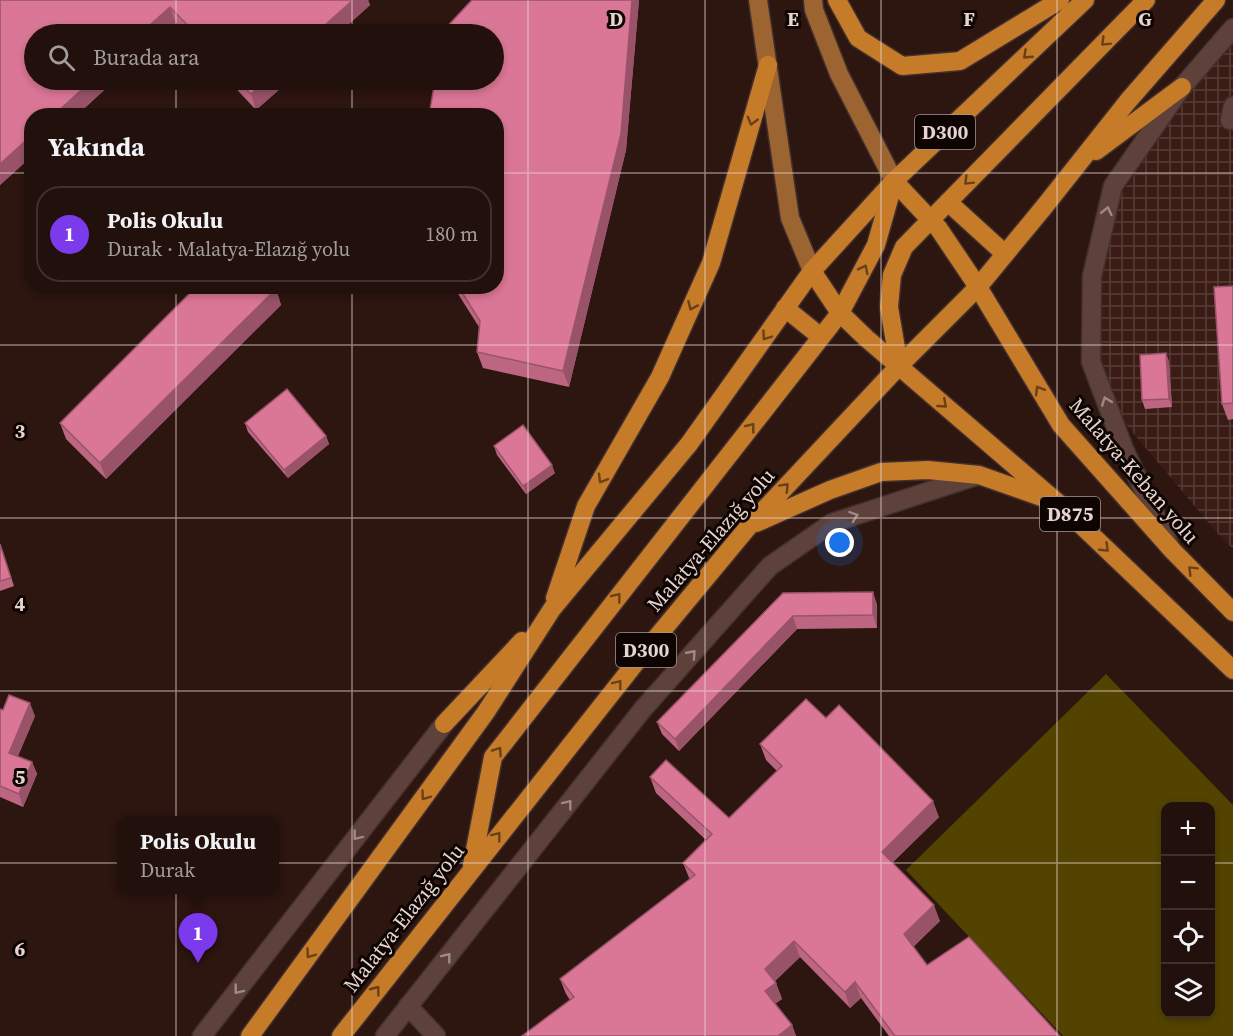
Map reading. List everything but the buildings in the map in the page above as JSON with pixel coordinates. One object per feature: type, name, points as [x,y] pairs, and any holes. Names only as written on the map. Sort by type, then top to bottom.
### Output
[{"type":"highway","points":[[837,0],[858,38],[902,66],[960,61],[1060,0]]},
{"type":"highway","name":"D300","points":[[250,1036],[486,712],[552,609],[689,444],[812,271],[894,181],[1085,0]]},
{"type":"highway","points":[[899,366],[889,307],[892,275],[904,248],[1146,0]]},
{"type":"highway","name":"D300","points":[[978,287],[1128,101],[1216,0]]},
{"type":"highway","points":[[444,724],[552,609],[586,506],[660,377],[711,263],[768,65]]},
{"type":"highway","points":[[1076,167],[1182,87]]},
{"type":"highway","points":[[472,869],[493,757],[840,313],[876,244],[894,181]]},
{"type":"highway","name":"Malatya-Keban yolu","points":[[894,181],[939,229],[978,287],[1061,425],[1173,550],[1233,612]]},
{"type":"highway","points":[[948,202],[1005,254]]},
{"type":"highway","points":[[812,271],[840,313],[899,366]]},
{"type":"highway","name":"Malatya-Elazığ yolu","points":[[341,1036],[637,661],[749,526],[899,366],[978,287]]},
{"type":"highway","points":[[785,308],[821,337]]},
{"type":"highway","name":"D875","points":[[899,366],[1057,502],[1233,670]]},
{"type":"highway","points":[[749,526],[830,490],[881,472],[928,470],[979,475],[1057,502]]},
{"type":"main road","points":[[758,0],[790,218],[812,271]]},
{"type":"main road","points":[[813,0],[814,10],[839,74],[894,181]]},
{"type":"street","points":[[1173,550],[1124,449],[1091,362],[1092,276],[1113,186],[1182,87],[1233,28]]},
{"type":"street","points":[[1233,106],[1230,120],[1233,120]]},
{"type":"street","points":[[385,1036],[643,709],[770,566],[832,524],[979,475]]},
{"type":"street","points":[[202,1036],[444,724]]},
{"type":"street","points":[[408,1006],[436,1036]]},
{"type":"shaded area","points":[[1233,39],[1233,549],[1118,415],[1100,358],[1101,278],[1121,194],[1188,94]]},
{"type":"shaded area","points":[[1106,674],[1233,805],[1233,1036],[1063,1036],[906,870]]},
{"type":"place","name":"Polis Okulu","points":[[198,963]]}]
